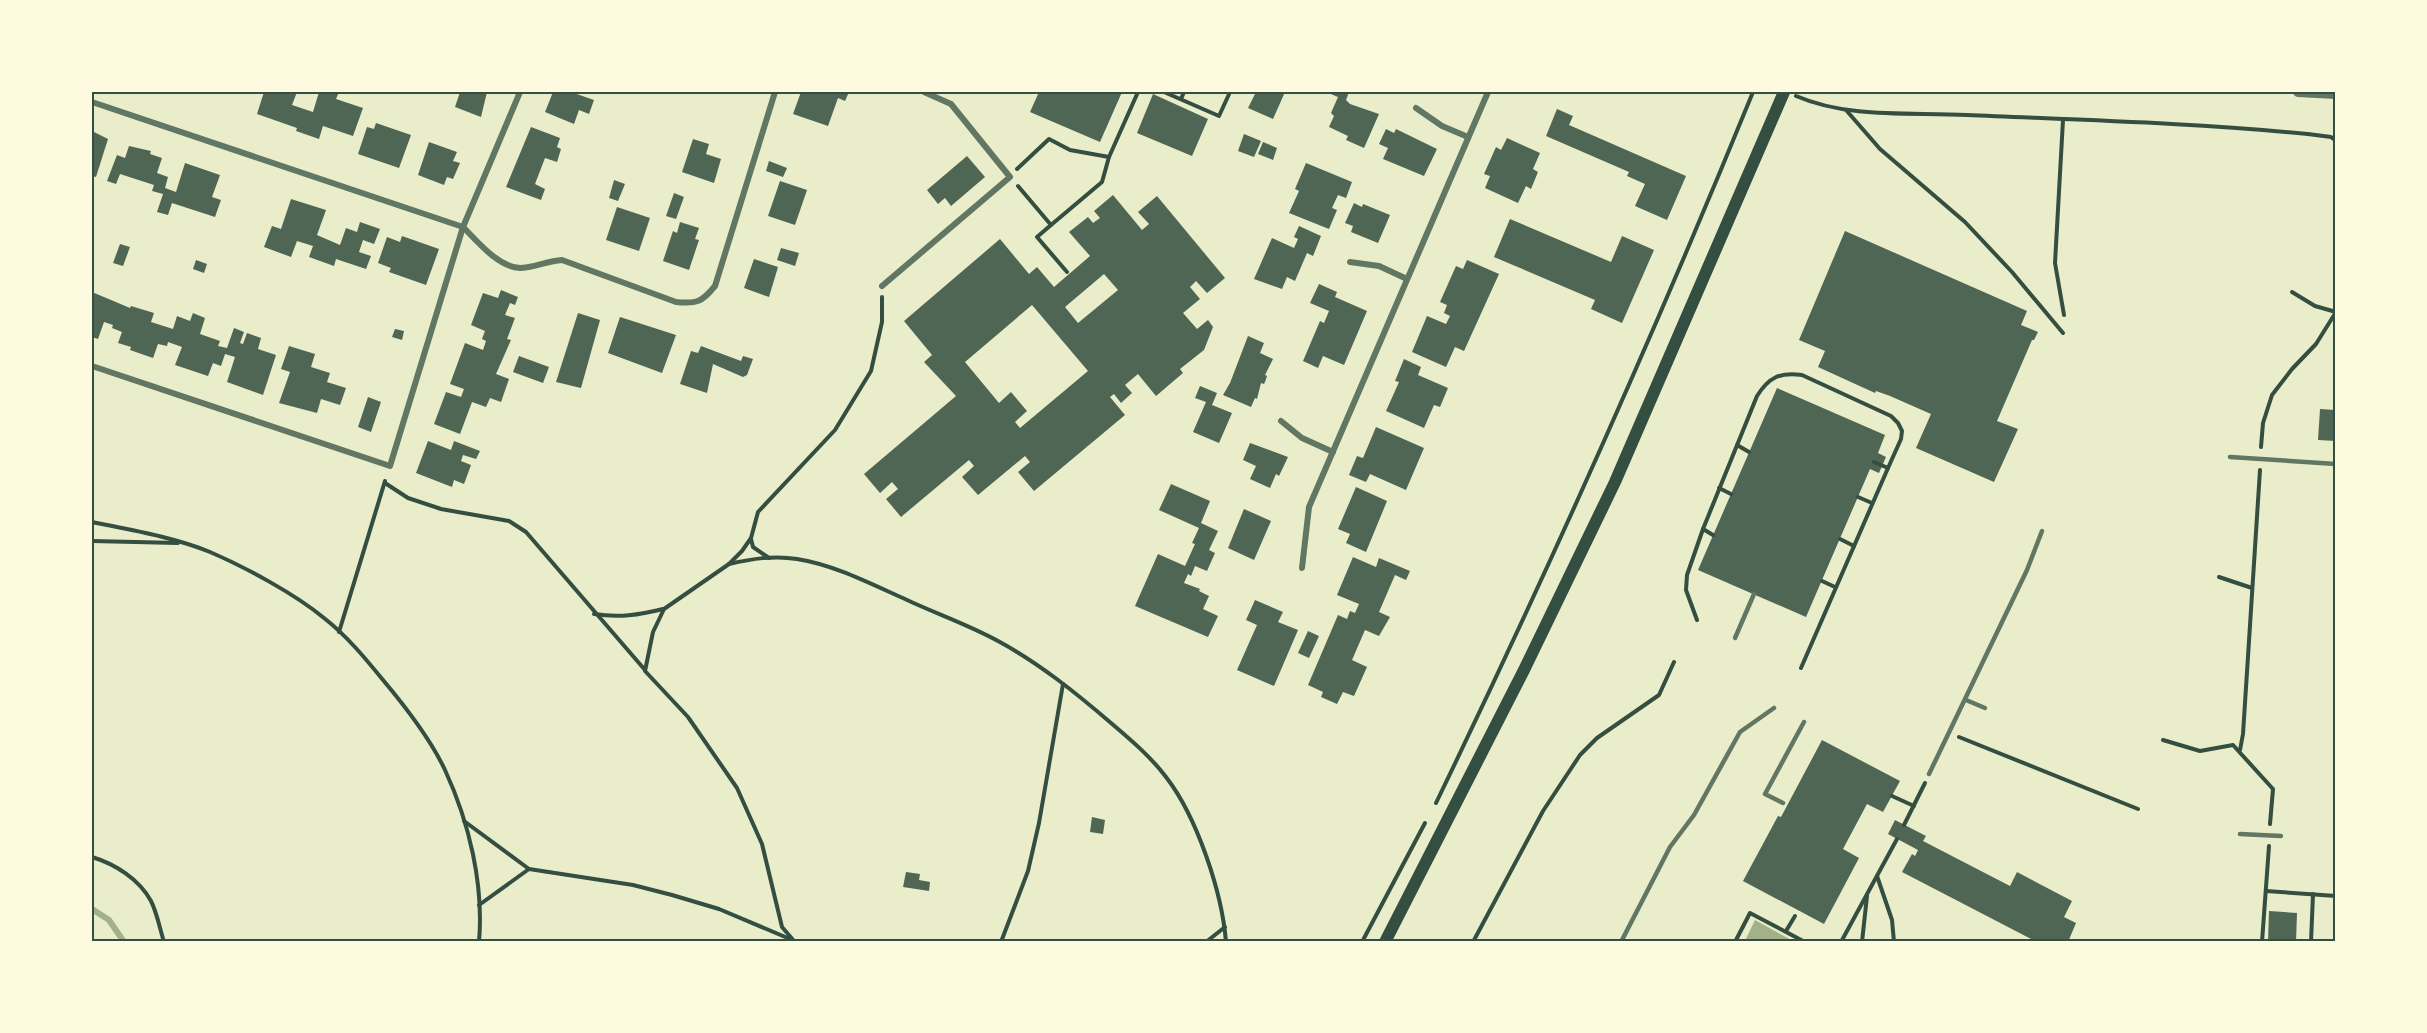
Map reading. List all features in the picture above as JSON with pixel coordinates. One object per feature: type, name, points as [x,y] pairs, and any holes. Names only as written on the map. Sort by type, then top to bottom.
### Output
[{"type":"main road","points":[[1385,942],[1524,670],[1615,482],[1784,92]]},
{"type":"street","points":[[92,366],[390,466],[463,227],[520,92]]},
{"type":"street","points":[[92,102],[463,227],[487,250],[504,262],[520,268],[562,260],[676,302],[692,303],[706,298],[715,286],[775,92]]},
{"type":"street","points":[[882,286],[1010,177],[951,104],[924,92]]},
{"type":"street","points":[[1302,568],[1309,507],[1488,92]]},
{"type":"street","points":[[2298,92],[2336,94]]},
{"type":"street","points":[[1416,108],[1442,126],[1468,137]]},
{"type":"street","points":[[1350,262],[1379,266],[1407,279]]},
{"type":"street","points":[[1281,421],[1302,438],[1333,452]]},
{"type":"lane","points":[[2230,457],[2336,464]]},
{"type":"lane","points":[[1929,774],[2027,570],[2042,531]]},
{"type":"lane","points":[[1735,638],[1754,594]]},
{"type":"lane","points":[[1966,700],[1986,708]]},
{"type":"lane","points":[[1621,942],[1670,847],[1694,815],[1740,732],[1774,708]]},
{"type":"lane","points":[[1783,802],[1765,794],[1804,722]]},
{"type":"lane","points":[[2240,834],[2282,836]]},
{"type":"path","points":[[1067,272],[1037,237],[1101,182],[1109,157],[1138,92]]},
{"type":"path","points":[[1164,92],[1220,116],[1230,92]]},
{"type":"path","points":[[1181,99],[1185,92]]},
{"type":"path","points":[[1362,942],[1431,813],[1549,566],[1695,233],[1753,92]]},
{"type":"path","points":[[1784,92],[1812,102],[1861,112],[1916,112],[2062,120],[2154,122],[2258,129],[2331,137],[2336,141]]},
{"type":"path","points":[[1845,110],[1880,149],[1965,222],[2012,272],[2063,333]]},
{"type":"path","points":[[2062,120],[2055,263],[2064,315]]},
{"type":"path","points":[[1050,225],[1010,177],[1049,139],[1070,150],[1109,157]]},
{"type":"path","points":[[594,614],[617,617],[664,609],[729,564],[751,538],[758,512],[835,430],[871,371],[882,322],[882,286]]},
{"type":"path","points":[[2240,750],[2243,735],[2264,423],[2272,395],[2292,369],[2316,344],[2336,312],[2315,306],[2292,292]]},
{"type":"path","points":[[1697,621],[1686,590],[1687,575],[1736,445],[1764,384],[1773,377],[1802,375],[1891,416],[1902,431],[1901,439],[1801,668]]},
{"type":"path","points":[[1736,445],[1749,452]]},
{"type":"path","points":[[1874,462],[1888,468]]},
{"type":"path","points":[[339,632],[390,466]]},
{"type":"path","points":[[385,483],[408,498],[441,508],[509,521],[526,532],[594,614],[688,717],[737,788],[762,844],[782,927],[794,941]]},
{"type":"path","points":[[1719,488],[1731,494]]},
{"type":"path","points":[[1858,497],[1872,503]]},
{"type":"path","points":[[92,522],[163,537],[209,552],[256,574],[323,617],[357,647],[404,705],[444,768],[464,821],[475,862],[479,939],[486,942]]},
{"type":"path","points":[[1703,530],[1713,535]]},
{"type":"path","points":[[751,538],[753,547],[769,558]]},
{"type":"path","points":[[1840,539],[1854,546]]},
{"type":"path","points":[[92,541],[183,544]]},
{"type":"path","points":[[729,564],[749,559],[798,559],[847,573],[996,640],[1034,662],[1063,684],[1120,731],[1156,764],[1168,779],[1187,811],[1220,898],[1226,942]]},
{"type":"path","points":[[2219,577],[2252,588]]},
{"type":"path","points":[[1822,581],[1835,587]]},
{"type":"path","points":[[645,671],[653,632],[664,609]]},
{"type":"path","points":[[1473,942],[1543,811],[1580,754],[1597,738],[1659,695],[1674,662]]},
{"type":"path","points":[[1001,942],[1028,871],[1039,823],[1063,684]]},
{"type":"path","points":[[1950,734],[2138,809]]},
{"type":"path","points":[[2163,740],[2200,751],[2233,745],[2240,750],[2273,789],[2262,942]]},
{"type":"path","points":[[1904,825],[1929,774]]},
{"type":"path","points":[[1892,796],[1914,806]]},
{"type":"path","points":[[464,821],[529,869],[633,885],[672,894],[719,909],[794,941]]},
{"type":"path","points":[[1841,942],[1897,838]]},
{"type":"path","points":[[92,857],[104,861],[136,881],[151,901],[164,942]]},
{"type":"path","points":[[478,906],[529,869]]},
{"type":"path","points":[[1877,875],[1892,920],[1894,942]]},
{"type":"path","points":[[2266,891],[2336,896]]},
{"type":"path","points":[[1862,942],[1868,892]]},
{"type":"path","points":[[2311,942],[2313,894]]},
{"type":"path","points":[[1735,942],[1750,913],[1805,942]]},
{"type":"path","points":[[1786,931],[1795,916]]},
{"type":"path","points":[[1206,942],[1225,927]]},
{"type":"shaded area","points":[[1755,920],[1793,941],[1745,941]]},
{"type":"building","points":[[264,92],[297,92],[292,105],[313,112],[319,92],[339,92],[336,99],[363,108],[353,136],[323,126],[319,139],[296,131],[297,128],[257,114]]},
{"type":"building","points":[[460,92],[487,92],[481,117],[455,107]]},
{"type":"building","points":[[553,92],[571,92],[594,100],[589,114],[579,110],[574,124],[545,112]]},
{"type":"building","points":[[801,92],[849,92],[845,101],[838,98],[828,126],[793,114]]},
{"type":"building","points":[[1039,92],[1122,92],[1100,142],[1030,112]]},
{"type":"building","points":[[1250,92],[1285,92],[1273,119],[1248,108],[1255,94]]},
{"type":"building","points":[[1326,92],[1349,92],[1346,100],[1350,104],[1379,114],[1364,148],[1346,140],[1348,136],[1329,127],[1334,116],[1331,113],[1338,97]]},
{"type":"building","points":[[1153,94],[1208,119],[1192,156],[1137,133]]},
{"type":"building","points":[[1557,109],[1573,116],[1569,125],[1686,176],[1667,220],[1635,206],[1645,184],[1627,176],[1629,172],[1546,136]]},
{"type":"building","points":[[376,123],[411,135],[399,168],[358,154],[367,127],[374,129]]},
{"type":"building","points":[[531,127],[560,138],[557,147],[561,149],[557,162],[545,158],[535,184],[545,189],[541,200],[506,187]]},
{"type":"building","points":[[1386,129],[1394,133],[1396,129],[1437,149],[1424,176],[1383,159],[1388,148],[1379,144]]},
{"type":"building","points":[[92,131],[108,139],[96,177],[92,176]]},
{"type":"building","points":[[1244,134],[1261,141],[1254,157],[1238,151]]},
{"type":"building","points":[[1507,138],[1540,153],[1533,169],[1538,172],[1531,189],[1526,186],[1518,203],[1485,188],[1490,176],[1484,174],[1496,147],[1501,150]]},
{"type":"building","points":[[693,139],[709,144],[706,154],[721,159],[714,183],[682,172]]},
{"type":"building","points":[[429,142],[457,152],[453,161],[460,163],[453,179],[447,177],[444,185],[418,175]]},
{"type":"building","points":[[1263,142],[1277,148],[1273,160],[1258,154]]},
{"type":"building","points":[[129,146],[151,151],[150,154],[162,158],[157,173],[168,177],[165,188],[176,192],[185,163],[220,175],[212,197],[221,200],[215,217],[172,203],[168,215],[157,212],[163,194],[152,191],[154,185],[120,174],[116,184],[107,181],[117,155],[125,158]]},
{"type":"building","points":[[967,156],[985,177],[951,206],[945,198],[938,204],[927,190]]},
{"type":"building","points":[[769,161],[787,168],[783,177],[766,171]]},
{"type":"building","points":[[1306,163],[1352,182],[1346,198],[1338,195],[1332,208],[1337,210],[1329,229],[1289,213],[1299,191],[1295,189]]},
{"type":"building","points":[[614,180],[625,184],[618,201],[609,198]]},
{"type":"building","points":[[780,181],[807,190],[795,225],[768,216]]},
{"type":"building","points":[[674,193],[684,197],[676,219],[666,216]]},
{"type":"building","points":[[1113,195],[1142,230],[1149,224],[1138,212],[1157,196],[1225,278],[1207,293],[1196,281],[1190,287],[1200,299],[1183,313],[1197,329],[1208,320],[1213,327],[1204,350],[1180,369],[1183,373],[1156,396],[1138,374],[1125,385],[1132,393],[1121,403],[1114,394],[1110,397],[1125,415],[1034,491],[1018,472],[1030,462],[1025,456],[978,495],[962,477],[974,466],[969,460],[901,517],[886,499],[898,489],[892,482],[880,493],[864,474],[956,396],[924,362],[932,355],[904,321],[1000,239],[1029,274],[1037,267],[1054,287],[1090,256],[1069,232],[1088,217],[1093,223],[1100,218],[1094,211]],"holes":[[[1104,274],[1118,290],[1078,323],[1065,307]],[[1032,305],[1088,371],[1020,428],[1015,422],[1027,411],[1011,392],[999,403],[965,362]]]},
{"type":"building","points":[[291,199],[326,210],[317,235],[340,245],[346,228],[357,232],[360,222],[380,229],[374,244],[363,240],[359,252],[371,256],[366,269],[336,259],[334,266],[309,257],[313,246],[297,241],[291,257],[264,247],[272,226],[281,229]]},
{"type":"building","points":[[1354,203],[1362,207],[1363,204],[1390,215],[1378,243],[1351,232],[1353,226],[1345,223]]},
{"type":"building","points":[[617,207],[650,218],[639,251],[606,240]]},
{"type":"building","points":[[1510,219],[1611,262],[1622,236],[1654,250],[1622,323],[1591,309],[1595,300],[1494,257]]},
{"type":"building","points":[[680,222],[699,228],[695,239],[699,240],[689,270],[663,261],[673,231],[677,233]]},
{"type":"building","points":[[1299,226],[1321,236],[1313,256],[1307,253],[1295,281],[1287,277],[1282,289],[1254,279],[1272,238],[1294,248],[1298,239],[1294,237]]},
{"type":"building","points":[[1845,231],[2027,311],[2021,325],[2038,332],[2032,340],[1997,421],[2018,429],[1994,482],[1916,448],[1931,414],[1890,396],[1876,391],[1875,393],[1818,367],[1825,351],[1799,340]]},
{"type":"building","points":[[402,236],[439,249],[426,285],[389,272],[391,268],[378,263],[387,237],[400,242]]},
{"type":"building","points":[[120,244],[130,247],[123,266],[113,263]]},
{"type":"building","points":[[781,248],[799,253],[795,266],[777,260]]},
{"type":"building","points":[[754,259],[778,267],[769,297],[744,288]]},
{"type":"building","points":[[196,260],[207,264],[204,273],[193,269]]},
{"type":"building","points":[[1467,260],[1499,274],[1464,351],[1455,347],[1446,367],[1412,352],[1427,316],[1446,324],[1450,316],[1444,313],[1447,305],[1440,302],[1456,266],[1463,269]]},
{"type":"building","points":[[1319,284],[1337,292],[1335,297],[1367,311],[1344,365],[1323,356],[1318,368],[1303,361],[1320,321],[1324,323],[1329,311],[1310,303]]},
{"type":"building","points":[[501,290],[518,297],[515,305],[510,303],[505,315],[515,318],[507,339],[511,340],[496,374],[509,379],[501,402],[490,398],[486,407],[472,402],[460,434],[434,424],[446,392],[461,397],[464,389],[450,384],[465,343],[483,350],[486,341],[482,339],[485,331],[471,325],[483,293],[498,298]]},
{"type":"building","points":[[92,292],[130,308],[131,306],[154,313],[151,322],[173,329],[177,316],[190,321],[193,313],[205,318],[200,334],[220,341],[218,346],[227,348],[234,328],[244,332],[240,343],[243,344],[247,333],[261,338],[258,349],[276,355],[263,395],[227,382],[235,357],[225,354],[221,366],[213,363],[208,376],[175,365],[182,347],[168,342],[167,346],[158,344],[153,358],[118,343],[122,332],[112,328],[113,325],[104,322],[98,339],[92,337]]},
{"type":"building","points":[[578,313],[600,320],[581,388],[556,382]]},
{"type":"building","points":[[620,317],[676,335],[662,373],[608,353]]},
{"type":"building","points":[[395,329],[404,331],[402,340],[392,337]]},
{"type":"building","points":[[1248,336],[1264,343],[1260,353],[1273,359],[1265,375],[1267,376],[1265,382],[1261,383],[1257,399],[1255,398],[1251,407],[1223,395]]},
{"type":"building","points":[[289,346],[315,354],[311,367],[330,373],[327,382],[346,388],[340,405],[321,399],[317,413],[279,403],[290,372],[281,369]]},
{"type":"building","points":[[701,346],[741,361],[743,356],[753,359],[747,375],[743,377],[713,364],[707,393],[680,384],[691,351],[698,353]]},
{"type":"building","points":[[519,356],[549,367],[543,383],[513,372]]},
{"type":"building","points":[[1404,359],[1421,367],[1418,375],[1448,388],[1440,407],[1434,405],[1424,428],[1386,411],[1399,382],[1395,381]]},
{"type":"building","points":[[1200,386],[1217,393],[1212,405],[1232,413],[1219,443],[1193,432],[1206,402],[1195,398]]},
{"type":"building","points":[[1777,388],[1885,435],[1878,453],[1886,457],[1879,473],[1870,469],[1806,617],[1698,570]]},
{"type":"building","points":[[368,397],[381,402],[371,432],[358,427]]},
{"type":"building","points":[[2320,409],[2336,410],[2336,441],[2318,440]]},
{"type":"building","points":[[1376,427],[1424,448],[1406,490],[1370,474],[1366,482],[1349,475],[1357,456],[1363,458]]},
{"type":"building","points":[[428,441],[451,450],[454,441],[480,451],[476,459],[463,455],[461,461],[471,465],[464,484],[454,480],[452,487],[416,473]]},
{"type":"building","points":[[1250,443],[1288,457],[1279,476],[1276,474],[1270,488],[1250,479],[1256,466],[1243,460]]},
{"type":"building","points":[[1171,484],[1210,501],[1201,523],[1218,531],[1209,550],[1215,553],[1207,571],[1195,566],[1191,576],[1188,574],[1184,583],[1200,589],[1199,591],[1209,596],[1203,609],[1218,616],[1208,637],[1135,606],[1158,554],[1185,566],[1195,544],[1192,543],[1199,528],[1159,510]]},
{"type":"building","points":[[1356,487],[1387,501],[1366,552],[1346,543],[1350,534],[1338,529]]},
{"type":"building","points":[[1244,509],[1271,521],[1254,560],[1228,548]]},
{"type":"building","points":[[1353,557],[1376,567],[1379,558],[1410,571],[1406,580],[1395,575],[1379,612],[1390,617],[1379,636],[1365,630],[1352,660],[1367,667],[1354,696],[1343,692],[1337,704],[1321,697],[1323,692],[1308,685],[1338,615],[1347,619],[1350,611],[1355,613],[1359,604],[1337,595]]},
{"type":"building","points":[[1255,600],[1283,612],[1278,622],[1298,630],[1274,686],[1237,670],[1257,625],[1246,620]]},
{"type":"building","points":[[1308,631],[1319,636],[1309,658],[1298,653]]},
{"type":"building","points":[[1822,740],[1900,781],[1883,812],[1867,804],[1843,849],[1859,858],[1824,924],[1743,881],[1778,816],[1781,817]]},
{"type":"building","points":[[1092,817],[1105,820],[1103,834],[1090,832]]},
{"type":"building","points":[[1895,820],[1926,836],[1923,841],[2010,886],[2017,872],[2072,901],[2064,917],[2076,923],[2068,942],[2037,942],[1902,872],[1912,854],[1915,856],[1918,850],[1888,834]]},
{"type":"building","points":[[906,872],[920,874],[919,880],[930,882],[929,891],[903,887]]},
{"type":"building","points":[[2269,911],[2297,913],[2296,942],[2268,942]]},
{"type":"waterway","points":[[92,909],[109,920],[124,942]]}]
